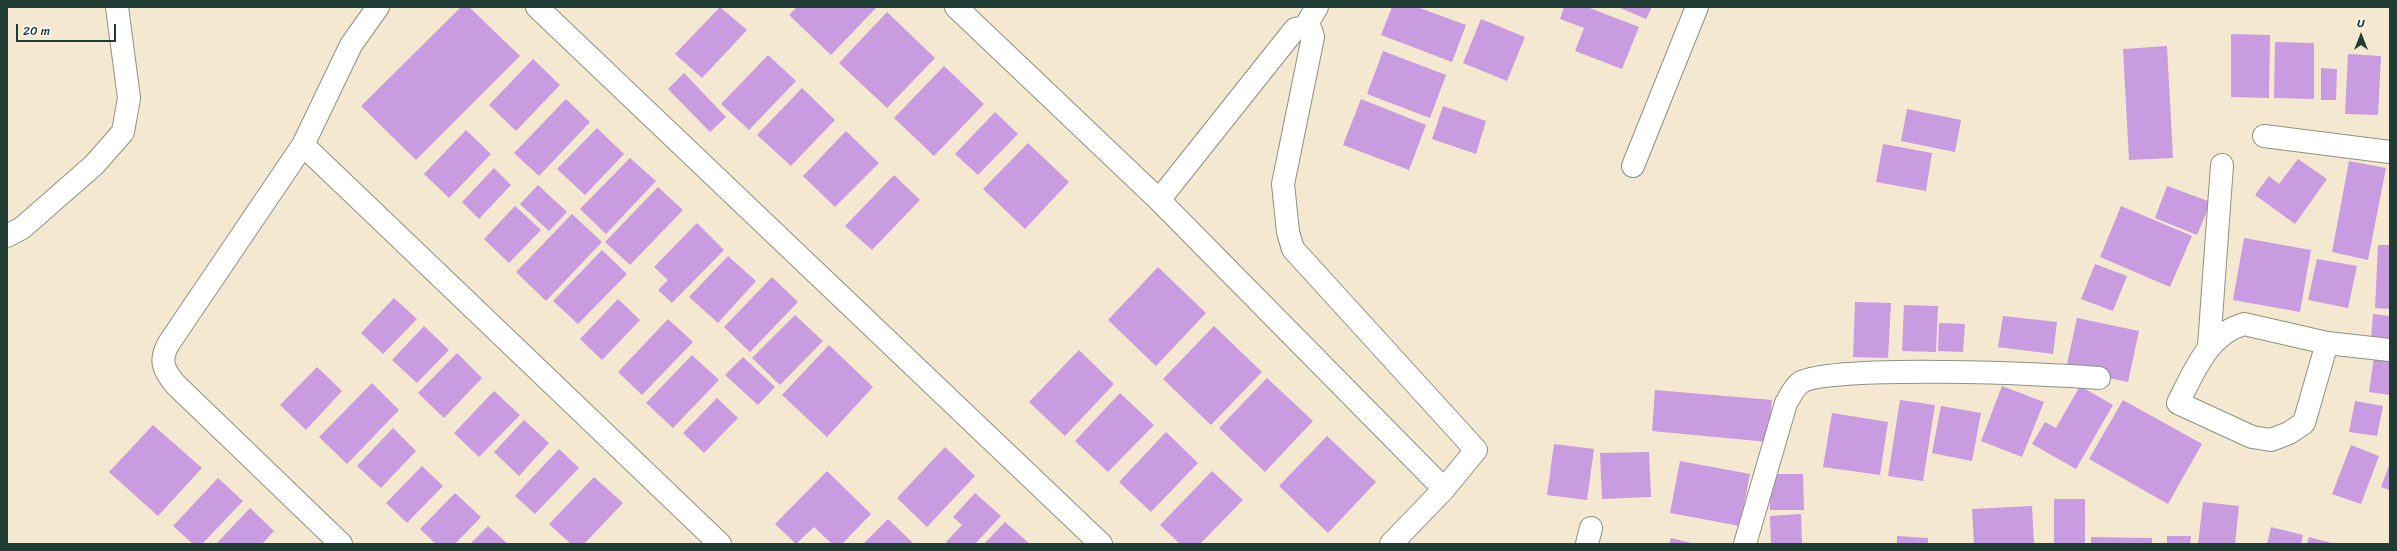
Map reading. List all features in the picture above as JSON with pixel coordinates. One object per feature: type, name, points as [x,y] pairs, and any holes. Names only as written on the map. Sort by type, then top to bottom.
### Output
[{"type":"street","points":[[7,236],[22,228],[94,165],[123,132],[130,98],[116,7]]},
{"type":"street","points":[[341,544],[167,375],[162,364],[163,353],[169,343],[303,145],[351,45],[378,7]]},
{"type":"street","points":[[537,7],[1101,544]]},
{"type":"street","points":[[956,7],[1159,200],[1444,490]]},
{"type":"street","points":[[1305,27],[1317,7]]},
{"type":"street","points":[[1633,166],[1697,7]]},
{"type":"street","points":[[1159,200],[1295,29],[1305,27],[1311,30],[1312,37],[1282,184],[1288,232],[1293,248],[1305,264],[1476,450],[1444,490],[1391,544]]},
{"type":"street","points":[[2264,136],[2390,152]]},
{"type":"street","points":[[303,145],[720,544]]},
{"type":"street","points":[[2209,346],[2222,165]]},
{"type":"street","points":[[2327,344],[2304,423],[2290,433],[2271,440],[2252,437],[2178,403],[2209,346],[2234,327],[2244,324],[2327,344],[2390,350]]},
{"type":"street","points":[[1745,544],[1786,403],[1800,383],[1816,377],[1894,372],[2064,375],[2099,378]]},
{"type":"building","points":[[461,7],[469,7],[520,56],[416,160],[361,106]]},
{"type":"building","points":[[720,7],[747,30],[702,78],[675,54]]},
{"type":"building","points":[[797,7],[877,7],[831,55],[789,15]]},
{"type":"building","points":[[1392,7],[1417,7],[1466,25],[1452,62],[1381,35]]},
{"type":"building","points":[[1564,7],[1587,7],[1639,27],[1622,69],[1575,51],[1584,28],[1560,19]]},
{"type":"building","points":[[1618,7],[1652,7],[1646,19]]},
{"type":"building","points":[[887,12],[935,58],[887,108],[839,63]]},
{"type":"building","points":[[1481,19],[1525,37],[1507,81],[1463,63]]},
{"type":"building","points":[[2231,34],[2270,35],[2269,98],[2231,97]]},
{"type":"building","points":[[2275,42],[2314,43],[2314,99],[2274,98]]},
{"type":"building","points":[[2167,46],[2173,158],[2129,160],[2123,49]]},
{"type":"building","points":[[1383,51],[1446,75],[1430,118],[1367,94]]},
{"type":"building","points":[[2348,54],[2381,56],[2378,115],[2345,114]]},
{"type":"building","points":[[768,55],[796,81],[749,130],[721,104]]},
{"type":"building","points":[[533,59],[560,85],[516,131],[489,105]]},
{"type":"building","points":[[944,66],[984,104],[934,156],[894,118]]},
{"type":"building","points":[[2321,68],[2337,69],[2336,100],[2321,100]]},
{"type":"building","points":[[684,73],[726,117],[710,132],[668,89]]},
{"type":"building","points":[[802,88],[835,120],[791,166],[757,135]]},
{"type":"building","points":[[566,99],[590,122],[539,176],[514,153]]},
{"type":"building","points":[[1361,99],[1426,125],[1409,170],[1343,145]]},
{"type":"building","points":[[1443,106],[1486,121],[1476,154],[1432,139]]},
{"type":"building","points":[[1907,109],[1961,120],[1955,152],[1901,141]]},
{"type":"building","points":[[995,112],[1018,134],[978,175],[955,154]]},
{"type":"building","points":[[597,128],[624,154],[585,195],[557,169]]},
{"type":"building","points":[[466,130],[491,154],[449,198],[424,174]]},
{"type":"building","points":[[846,131],[879,163],[835,207],[803,176]]},
{"type":"building","points":[[1028,143],[1069,182],[1025,229],[983,189]]},
{"type":"building","points":[[1883,144],[1932,153],[1926,191],[1876,182]]},
{"type":"building","points":[[630,158],[656,181],[606,234],[580,209]]},
{"type":"building","points":[[2298,159],[2327,179],[2295,224],[2255,195],[2269,176],[2279,184]]},
{"type":"building","points":[[2349,161],[2386,168],[2368,260],[2332,252]]},
{"type":"building","points":[[494,168],[511,185],[479,219],[462,202]]},
{"type":"building","points":[[894,175],[920,200],[872,250],[845,226]]},
{"type":"building","points":[[538,185],[567,212],[549,231],[520,204]]},
{"type":"building","points":[[2167,186],[2211,202],[2197,235],[2155,218]]},
{"type":"building","points":[[658,187],[683,210],[630,265],[605,242]]},
{"type":"building","points":[[515,206],[541,230],[509,263],[484,239]]},
{"type":"building","points":[[2121,206],[2192,236],[2170,287],[2100,257]]},
{"type":"building","points":[[572,214],[602,242],[546,301],[516,272]]},
{"type":"building","points":[[697,223],[724,250],[672,303],[658,290],[668,280],[654,267]]},
{"type":"building","points":[[2244,238],[2311,250],[2300,312],[2233,300]]},
{"type":"building","points":[[2378,245],[2390,245],[2390,309],[2375,308]]},
{"type":"building","points":[[602,250],[627,274],[578,324],[553,301]]},
{"type":"building","points":[[728,256],[756,281],[718,323],[689,297]]},
{"type":"building","points":[[2317,259],[2357,266],[2348,308],[2308,300]]},
{"type":"building","points":[[2095,264],[2127,276],[2113,311],[2081,299]]},
{"type":"building","points":[[1158,267],[1206,313],[1156,366],[1108,320]]},
{"type":"building","points":[[772,277],[798,302],[750,352],[724,327]]},
{"type":"building","points":[[394,298],[417,319],[383,354],[361,333]]},
{"type":"building","points":[[618,299],[640,320],[602,360],[580,339]]},
{"type":"building","points":[[1855,302],[1891,303],[1888,358],[1853,357]]},
{"type":"building","points":[[1904,305],[1938,306],[1936,352],[1902,351]]},
{"type":"building","points":[[2373,314],[2390,316],[2390,342],[2371,340]]},
{"type":"building","points":[[795,315],[823,341],[780,385],[752,358]]},
{"type":"building","points":[[2003,316],[2057,322],[2053,354],[1998,347]]},
{"type":"building","points":[[2077,318],[2139,331],[2128,382],[2066,369]]},
{"type":"building","points":[[668,319],[693,342],[642,395],[618,372]]},
{"type":"building","points":[[1939,323],[1965,324],[1963,352],[1938,351]]},
{"type":"building","points":[[424,326],[449,350],[417,383],[392,360]]},
{"type":"building","points":[[1214,326],[1262,372],[1211,425],[1163,379]]},
{"type":"building","points":[[829,345],[873,387],[827,437],[782,395]]},
{"type":"building","points":[[1079,350],[1114,384],[1065,436],[1029,402]]},
{"type":"building","points":[[457,353],[482,378],[444,418],[418,393]]},
{"type":"building","points":[[692,355],[719,380],[673,428],[646,403]]},
{"type":"building","points":[[743,357],[775,387],[758,405],[725,375]]},
{"type":"building","points":[[2374,357],[2390,359],[2390,395],[2369,392]]},
{"type":"building","points":[[317,367],[342,391],[306,430],[280,405]]},
{"type":"building","points":[[1267,378],[1313,421],[1265,472],[1219,428]]},
{"type":"building","points":[[372,383],[399,410],[347,464],[319,437]]},
{"type":"building","points":[[2002,386],[2044,402],[2022,457],[1981,441]]},
{"type":"building","points":[[2080,386],[2113,405],[2076,469],[2032,444],[2045,422],[2056,428]]},
{"type":"building","points":[[1655,390],[1772,400],[1768,442],[1652,431]]},
{"type":"building","points":[[494,391],[520,415],[479,457],[454,433]]},
{"type":"building","points":[[1120,393],[1154,425],[1108,472],[1075,441]]},
{"type":"building","points":[[717,398],[738,418],[704,453],[683,433]]},
{"type":"building","points":[[1900,400],[1935,405],[1923,481],[1888,476]]},
{"type":"building","points":[[2123,400],[2202,444],[2168,504],[2089,459]]},
{"type":"building","points":[[2355,401],[2383,406],[2377,436],[2349,432]]},
{"type":"building","points":[[1941,406],[1981,413],[1972,461],[1932,453]]},
{"type":"building","points":[[1832,413],[1888,422],[1880,475],[1823,467]]},
{"type":"building","points":[[524,420],[549,443],[519,476],[494,452]]},
{"type":"building","points":[[153,425],[202,468],[158,516],[109,472]]},
{"type":"building","points":[[393,428],[416,451],[381,488],[357,466]]},
{"type":"building","points":[[1166,432],[1198,463],[1151,512],[1119,482]]},
{"type":"building","points":[[1327,436],[1376,482],[1328,533],[1279,486]]},
{"type":"building","points":[[1554,444],[1594,449],[1587,500],[1547,495]]},
{"type":"building","points":[[2351,445],[2379,456],[2361,504],[2332,494]]},
{"type":"building","points":[[945,447],[975,476],[927,527],[897,498]]},
{"type":"building","points":[[559,449],[579,468],[535,514],[515,496]]},
{"type":"building","points":[[1649,452],[1651,497],[1602,499],[1600,453]]},
{"type":"building","points":[[1680,461],[1750,474],[1740,526],[1670,513]]},
{"type":"building","points":[[2390,463],[2390,490],[2381,487]]},
{"type":"building","points":[[422,466],[443,486],[407,523],[386,503]]},
{"type":"building","points":[[827,471],[871,514],[842,544],[832,544],[814,527],[796,544],[775,524]]},
{"type":"building","points":[[1212,471],[1243,500],[1200,544],[1180,544],[1160,525]]},
{"type":"building","points":[[1769,474],[1803,474],[1804,510],[1770,510]]},
{"type":"building","points":[[594,477],[623,503],[584,544],[571,544],[549,524]]},
{"type":"building","points":[[218,478],[243,501],[202,544],[193,544],[173,526]]},
{"type":"building","points":[[455,493],[481,517],[455,544],[436,544],[420,529]]},
{"type":"building","points":[[975,493],[1001,516],[975,544],[948,544],[946,542],[962,525],[953,517]]},
{"type":"building","points":[[2054,499],[2085,499],[2085,544],[2054,544]]},
{"type":"building","points":[[2203,502],[2239,506],[2235,544],[2198,544]]},
{"type":"building","points":[[2032,506],[2034,544],[1974,544],[1972,509]]},
{"type":"building","points":[[250,508],[274,531],[262,544],[216,544]]},
{"type":"building","points":[[1801,514],[1802,544],[1771,544],[1770,516]]},
{"type":"building","points":[[888,519],[914,544],[863,544]]},
{"type":"building","points":[[1005,522],[1030,544],[984,544]]},
{"type":"building","points":[[488,526],[508,544],[470,544]]},
{"type":"building","points":[[2271,527],[2303,535],[2301,544],[2267,544]]},
{"type":"building","points":[[1897,536],[1928,538],[1928,544],[1897,544]]},
{"type":"building","points":[[2167,536],[2191,536],[2190,544],[2167,544]]},
{"type":"building","points":[[2091,537],[2152,538],[2152,544],[2091,544]]},
{"type":"building","points":[[2309,537],[2335,544],[2307,544]]},
{"type":"building","points":[[1671,538],[1691,543],[1691,544],[1669,544]]}]
